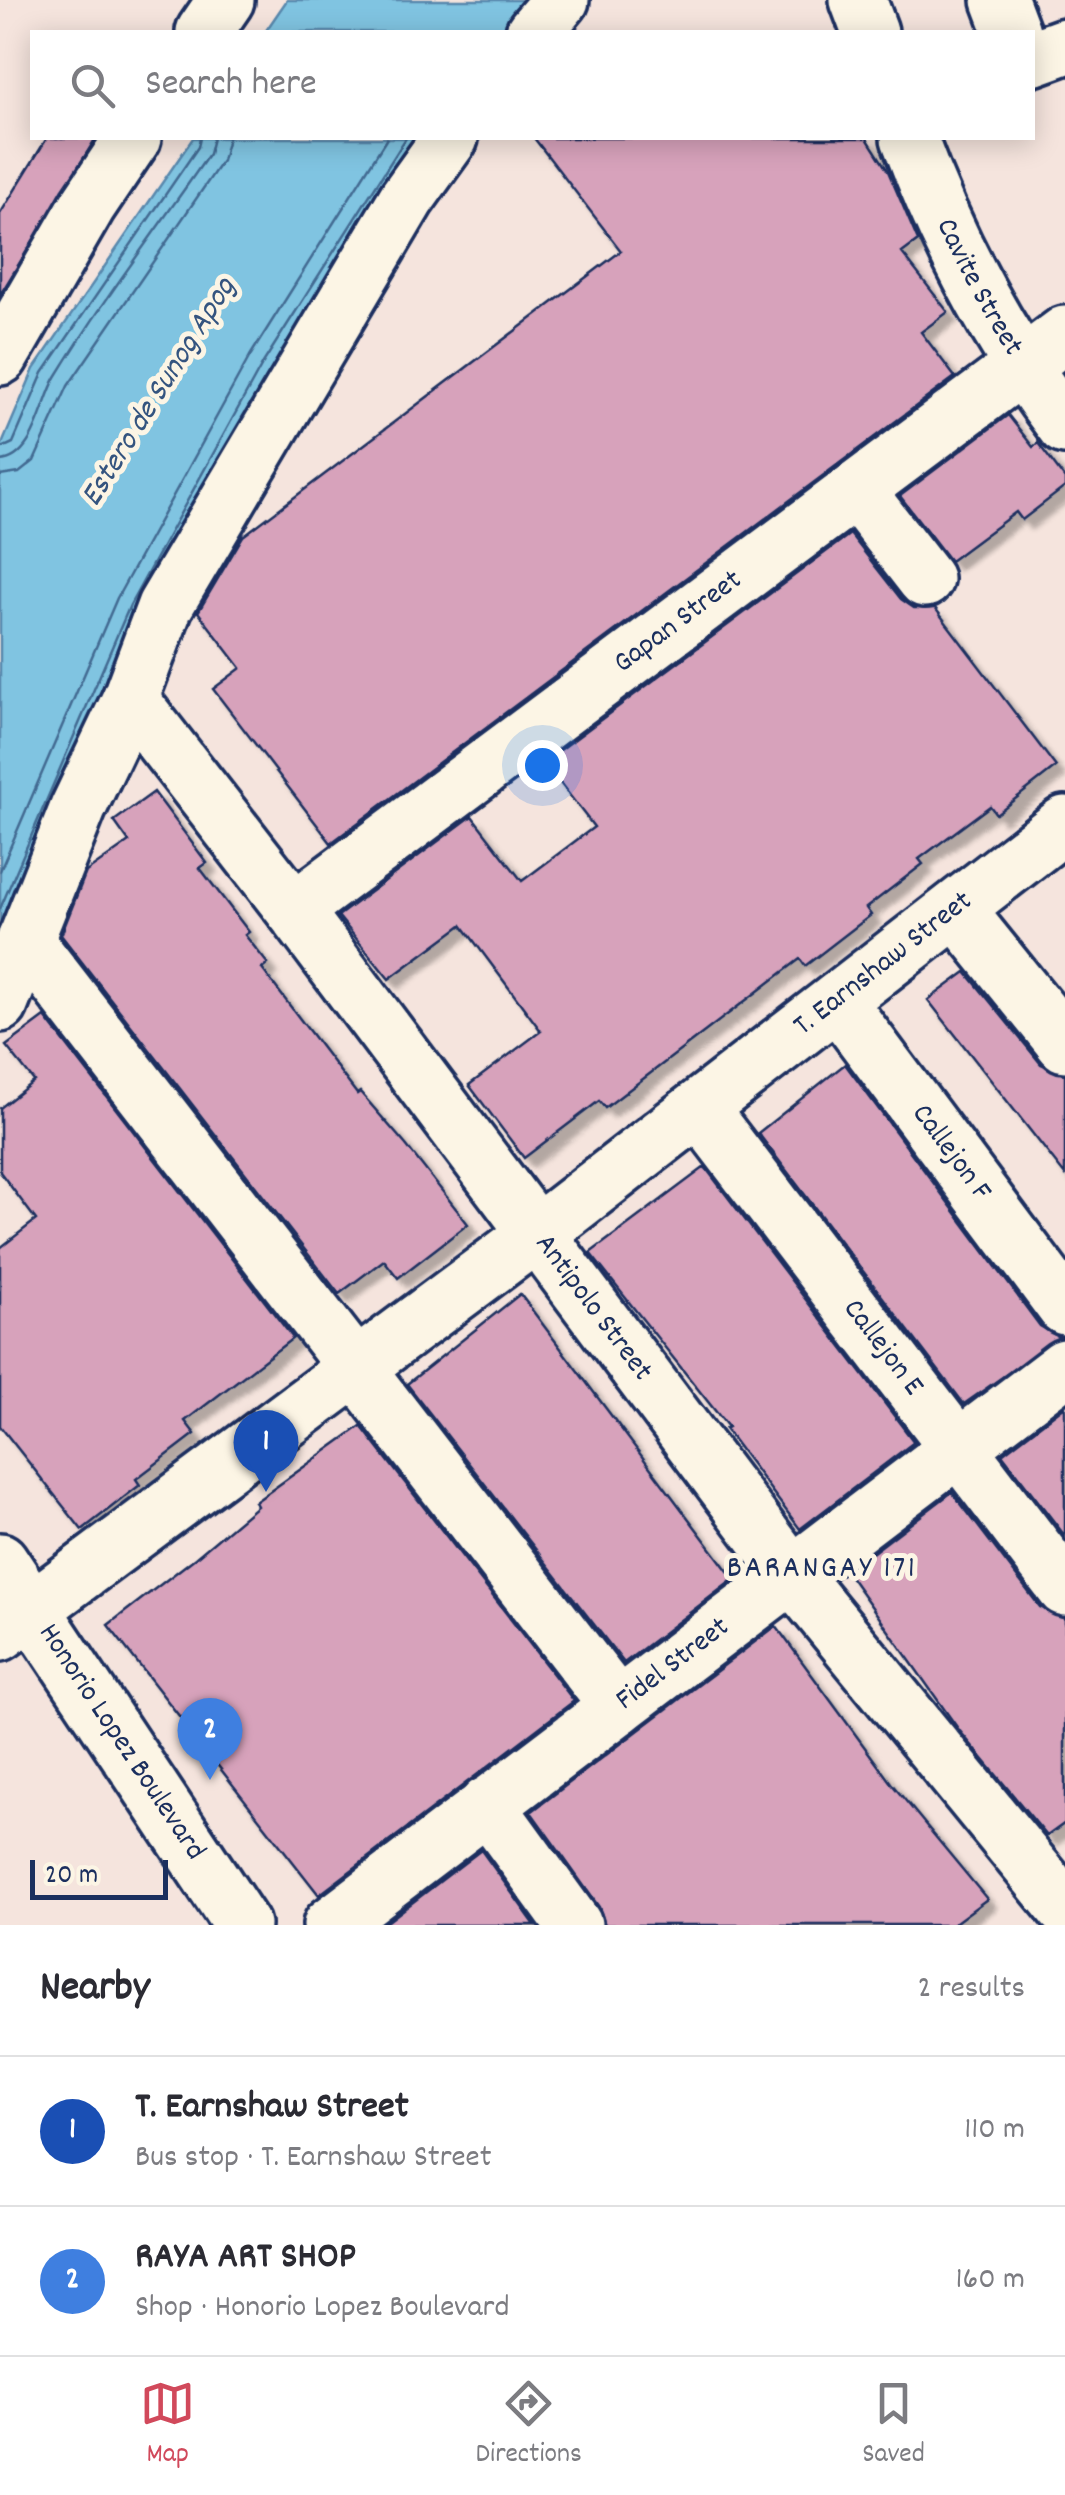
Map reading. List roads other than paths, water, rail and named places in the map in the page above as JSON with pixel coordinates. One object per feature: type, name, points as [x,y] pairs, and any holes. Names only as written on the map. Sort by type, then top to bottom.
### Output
[{"type":"street","points":[[205,30],[226,0]]},
{"type":"street","points":[[536,30],[562,0]]},
{"type":"street","points":[[858,0],[869,30]]},
{"type":"street","points":[[1000,0],[1011,30]]},
{"type":"street","points":[[1035,57],[1065,46]]},
{"type":"street","points":[[0,356],[88,205],[132,140]]},
{"type":"street","points":[[0,1004],[78,808],[130,699],[164,606],[407,198],[449,140]]},
{"type":"street","name":"Cavite Street","points":[[909,140],[938,216],[1021,368],[1065,426]]},
{"type":"street","name":"Gapan Street","points":[[294,910],[1065,334]]},
{"type":"street","points":[[856,490],[924,579]]},
{"type":"street","name":"Antipolo Street","points":[[130,699],[294,910],[794,1577],[1053,1907]]},
{"type":"street","name":"T. Earnshaw Street","points":[[16,1622],[536,1234],[1065,824]]},
{"type":"street","points":[[956,908],[1065,1044]]},
{"type":"street","points":[[25,940],[618,1707]]},
{"type":"street","name":"Callejon F","points":[[836,1001],[1065,1308]]},
{"type":"street","name":"Callejon E","points":[[699,1108],[1065,1588]]},
{"type":"street","name":"Fidel Street","points":[[331,1925],[794,1577],[1065,1367]]},
{"type":"street","name":"Honorio Lopez Boulevard","points":[[0,1561],[16,1622],[242,1925]]},
{"type":"street","points":[[487,1805],[574,1925]]},
{"type":"water","points":[[287,0],[538,0],[514,30],[266,30]]},
{"type":"water","name":"Estero de Sunog Apog","points":[[192,140],[432,140],[0,967],[0,449],[34,369]]},
{"type":"place","name":"T. Earnshaw Street","points":[[266,1492]]},
{"type":"place","name":"RAYA ART SHOP","points":[[210,1780]]},
{"type":"district","name":"BARANGAY 171","points":[[822,1570]]}]
